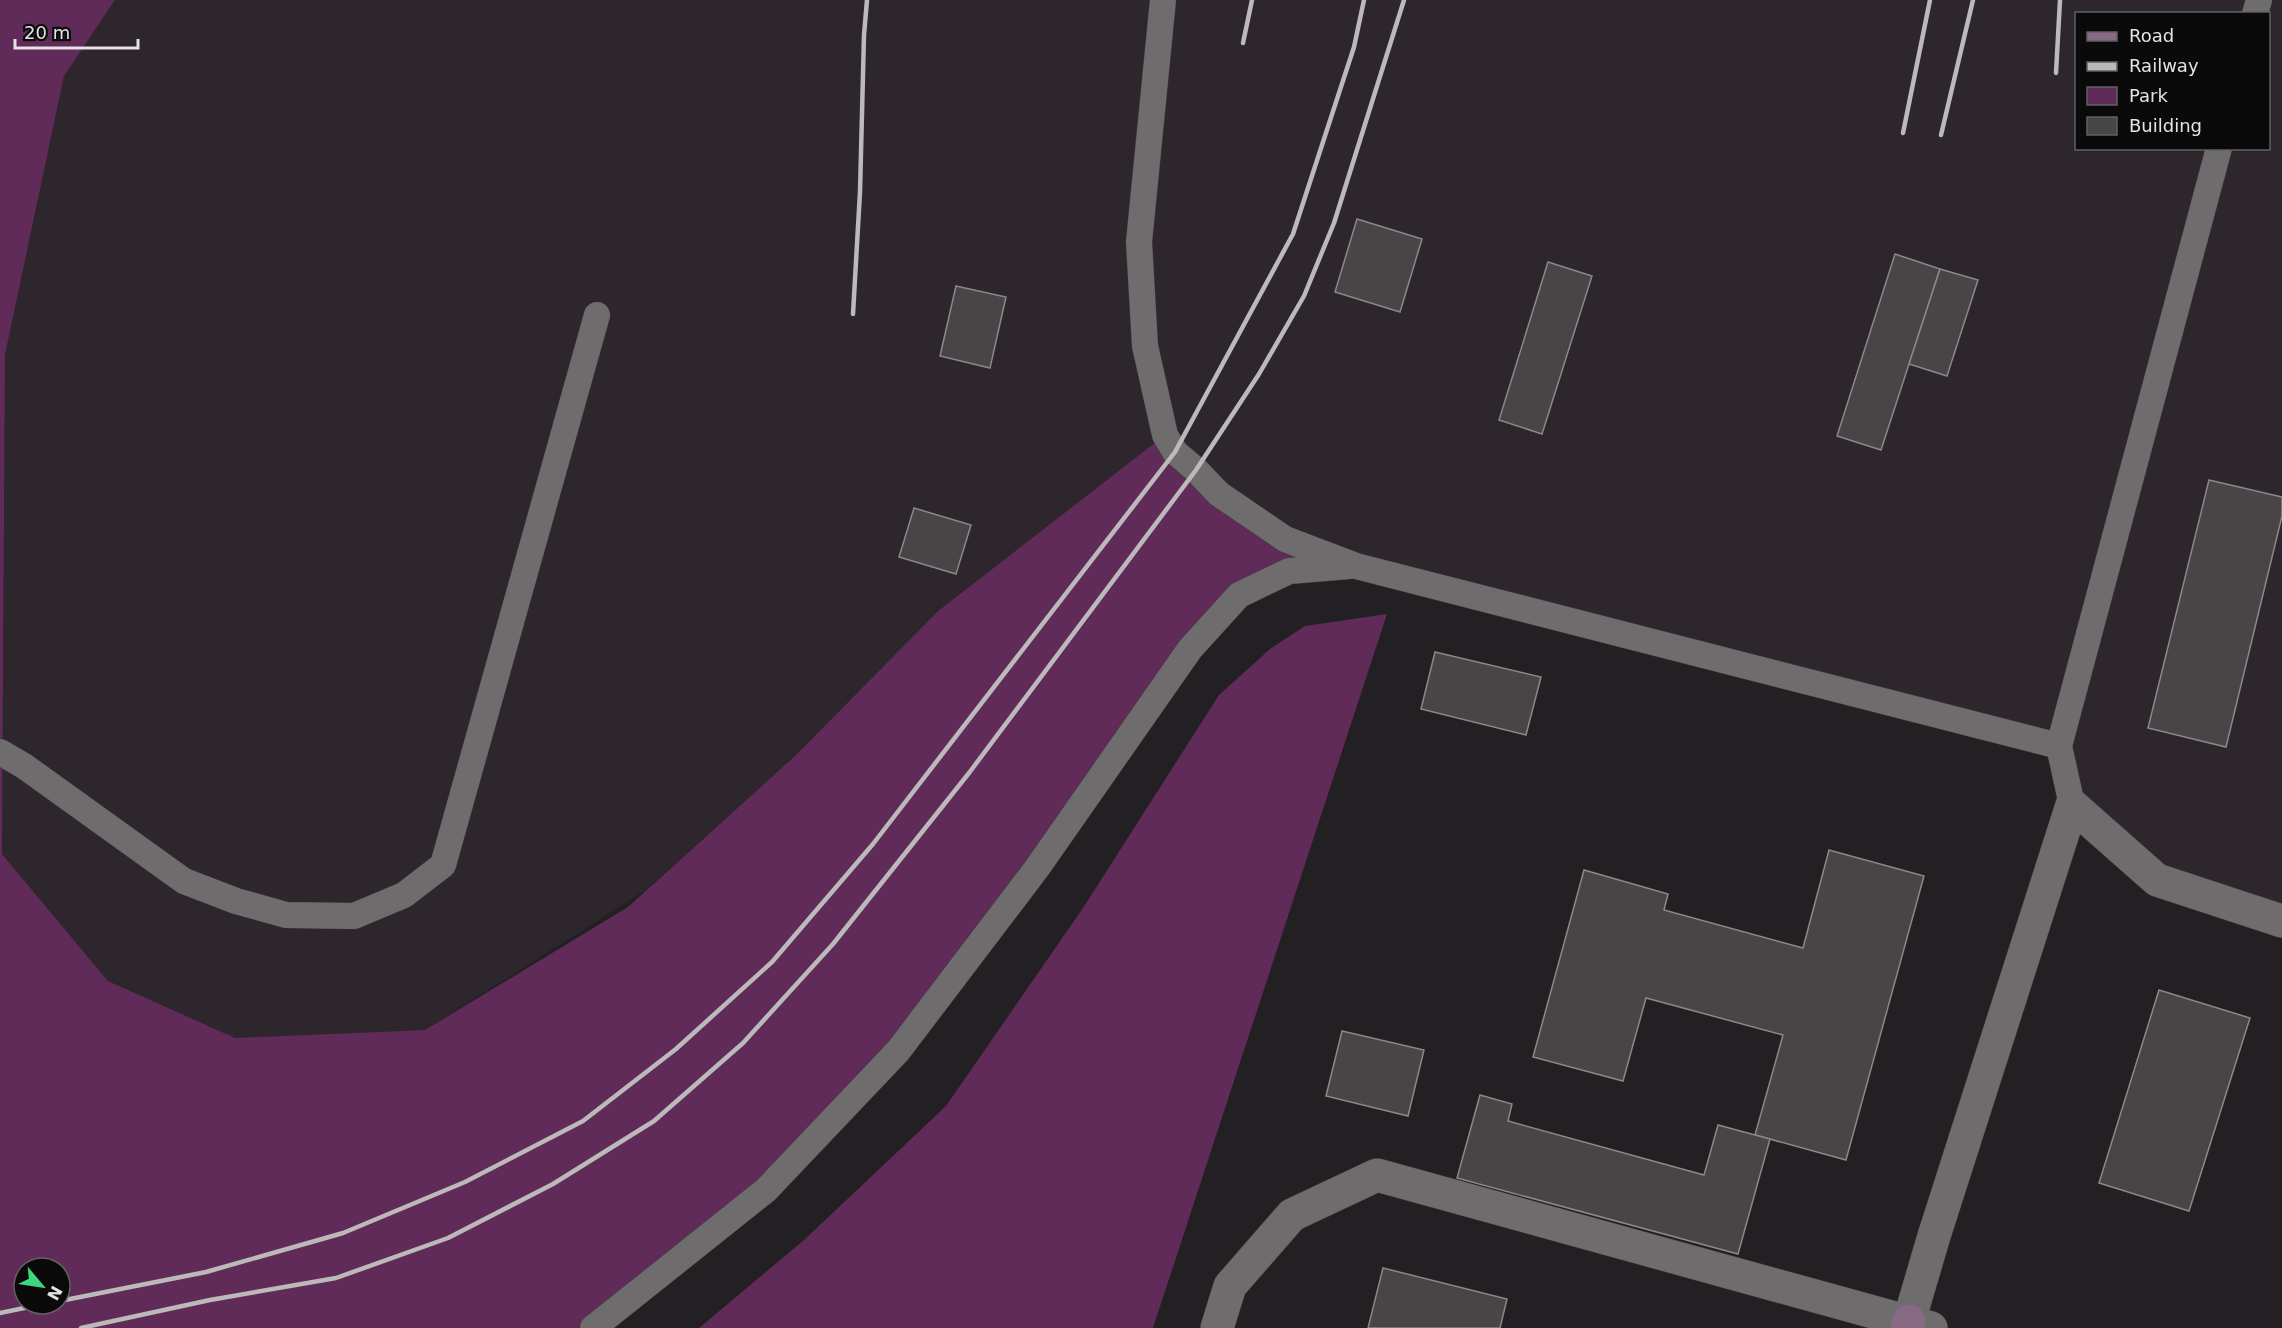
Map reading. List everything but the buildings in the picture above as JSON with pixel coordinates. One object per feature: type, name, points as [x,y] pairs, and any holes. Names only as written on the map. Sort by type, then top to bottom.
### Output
[{"type":"street","points":[[1217,1328],[1230,1286],[1292,1215],[1377,1175],[1916,1326],[1934,1236],[2072,805],[2157,880],[2282,921]]},
{"type":"lane","points":[[1164,0],[1139,242],[1145,346],[1165,435],[1175,452],[1219,494],[1285,539],[1356,566],[2059,746]]},
{"type":"lane","points":[[2072,805],[2059,746],[2218,150]]},
{"type":"lane","points":[[0,752],[24,766],[184,881],[236,901],[286,915],[354,916],[404,895],[443,865],[597,315]]},
{"type":"lane","points":[[593,1328],[766,1190],[898,1051],[1036,868],[1190,649],[1239,595],[1289,571],[1356,566]]},
{"type":"shaded area","points":[[115,0],[2282,0],[2282,921],[2157,880],[2072,805],[2058,746],[1285,539],[1165,435],[938,611],[796,755],[646,890],[425,1030],[235,1039],[108,981],[2,854],[5,355],[64,76]]},
{"type":"green space","points":[[0,0],[115,0],[64,76],[5,355],[2,854],[108,981],[235,1038],[425,1030],[628,907],[796,755],[938,611],[1165,435],[1219,494],[1356,566],[1239,595],[1037,868],[766,1190],[593,1328],[0,1328]]},
{"type":"green space","points":[[1387,614],[1153,1328],[699,1328],[804,1240],[946,1106],[1083,908],[1219,695],[1270,649],[1305,626]]},
{"type":"railway","points":[[853,314],[867,0]]},
{"type":"railway","points":[[1243,43],[1252,0]]},
{"type":"railway","points":[[72,1299],[206,1272],[343,1233],[465,1182],[583,1121],[676,1049],[772,962],[873,844],[1175,452],[1293,234],[1354,47],[1364,0]]},
{"type":"railway","points":[[81,1328],[210,1300],[336,1278],[448,1238],[553,1184],[654,1121],[743,1043],[833,944],[969,773],[1196,470],[1259,374],[1304,296],[1334,223],[1404,0]]},
{"type":"railway","points":[[1903,133],[1930,0]]},
{"type":"railway","points":[[1941,135],[1973,0]]},
{"type":"railway","points":[[2056,73],[2060,0]]},
{"type":"railway","points":[[0,1313],[12,1310]]}]
